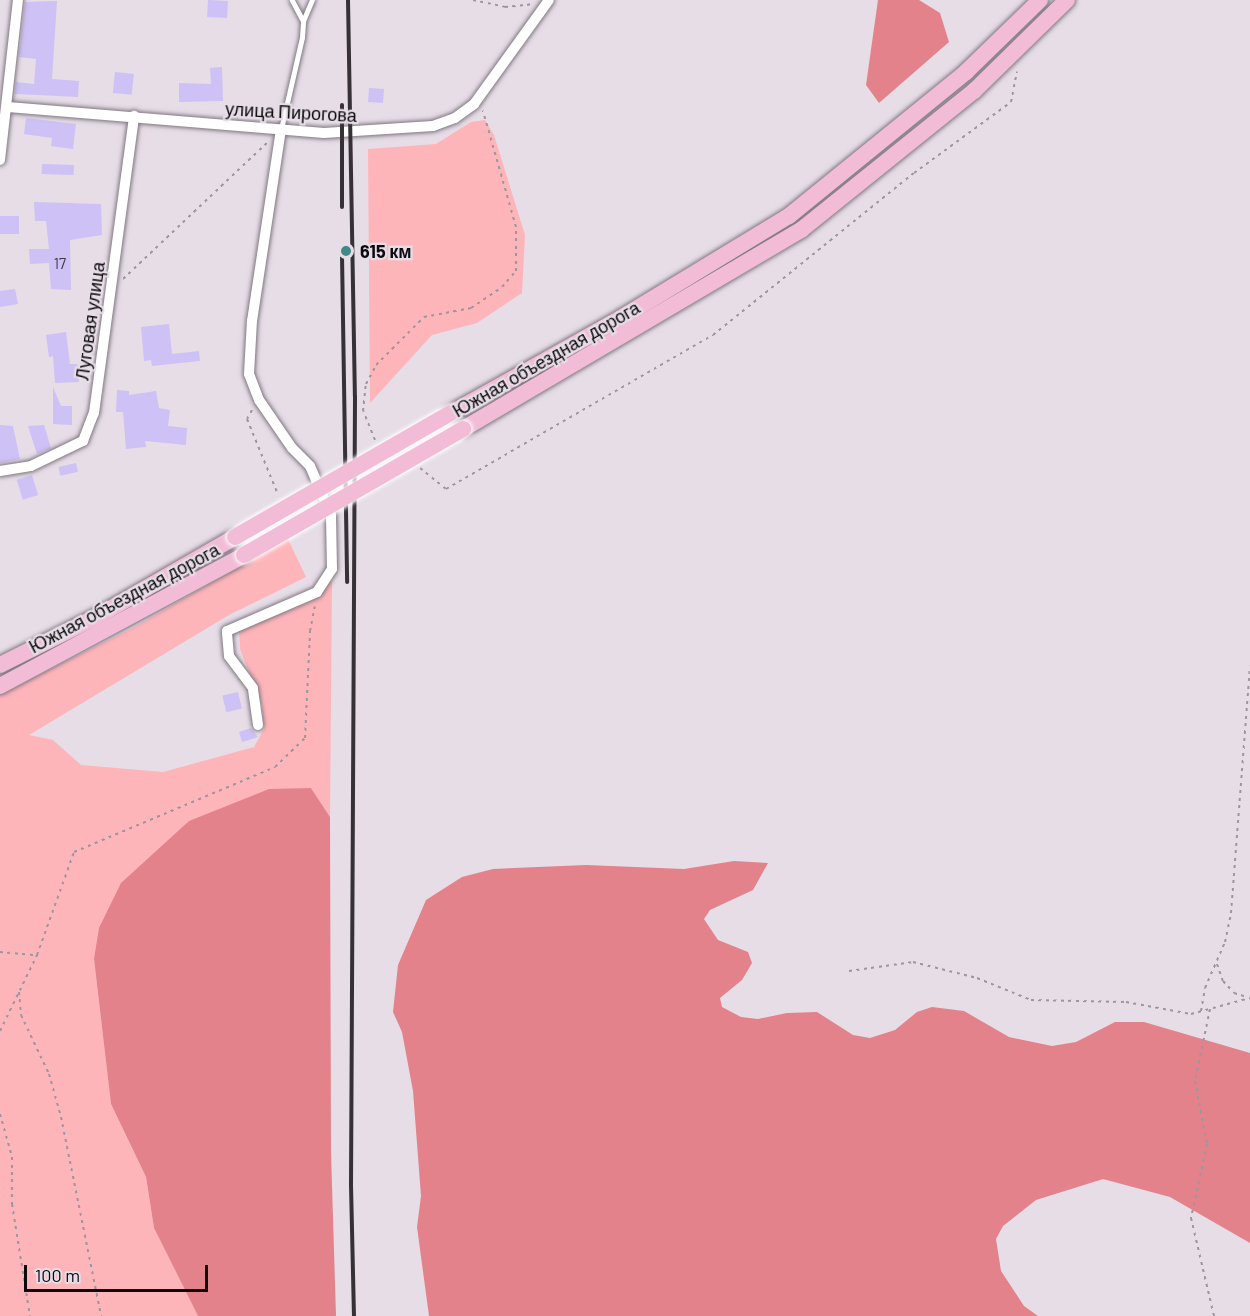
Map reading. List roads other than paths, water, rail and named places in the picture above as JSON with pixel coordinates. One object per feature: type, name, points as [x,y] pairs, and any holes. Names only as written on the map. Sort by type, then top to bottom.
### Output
[{"type":"main road","name":"Южная объездная дорога","points":[[0,665],[96,617],[451,412],[621,318],[789,216],[966,72],[1040,0]]},
{"type":"main road","name":"Южная объездная дорога","points":[[0,686],[244,555],[801,230],[974,91],[1067,0]]},
{"type":"street","points":[[0,160],[8,107],[11,39],[18,0]]},
{"type":"street","name":"улица Пирогова","points":[[8,107],[324,134],[394,131],[455,118],[489,88],[547,4]]},
{"type":"street","name":"Луговая улица","points":[[0,471],[31,466],[82,441],[94,413],[134,116]]},
{"type":"street","points":[[258,725],[253,688],[229,656],[227,631],[317,592],[332,569],[331,515],[310,466],[292,448],[259,400],[249,374],[252,321],[281,129]]},
{"type":"lane","points":[[292,0],[303,21]]},
{"type":"lane","points":[[281,129],[303,21],[312,0]]},
{"type":"railway","points":[[348,0],[355,397],[351,1185],[354,1316]]},
{"type":"railway","points":[[342,105],[342,207]]},
{"type":"railway","points":[[342,255],[347,582]]},
{"type":"place","name":"615 км","points":[[346,251]]}]
